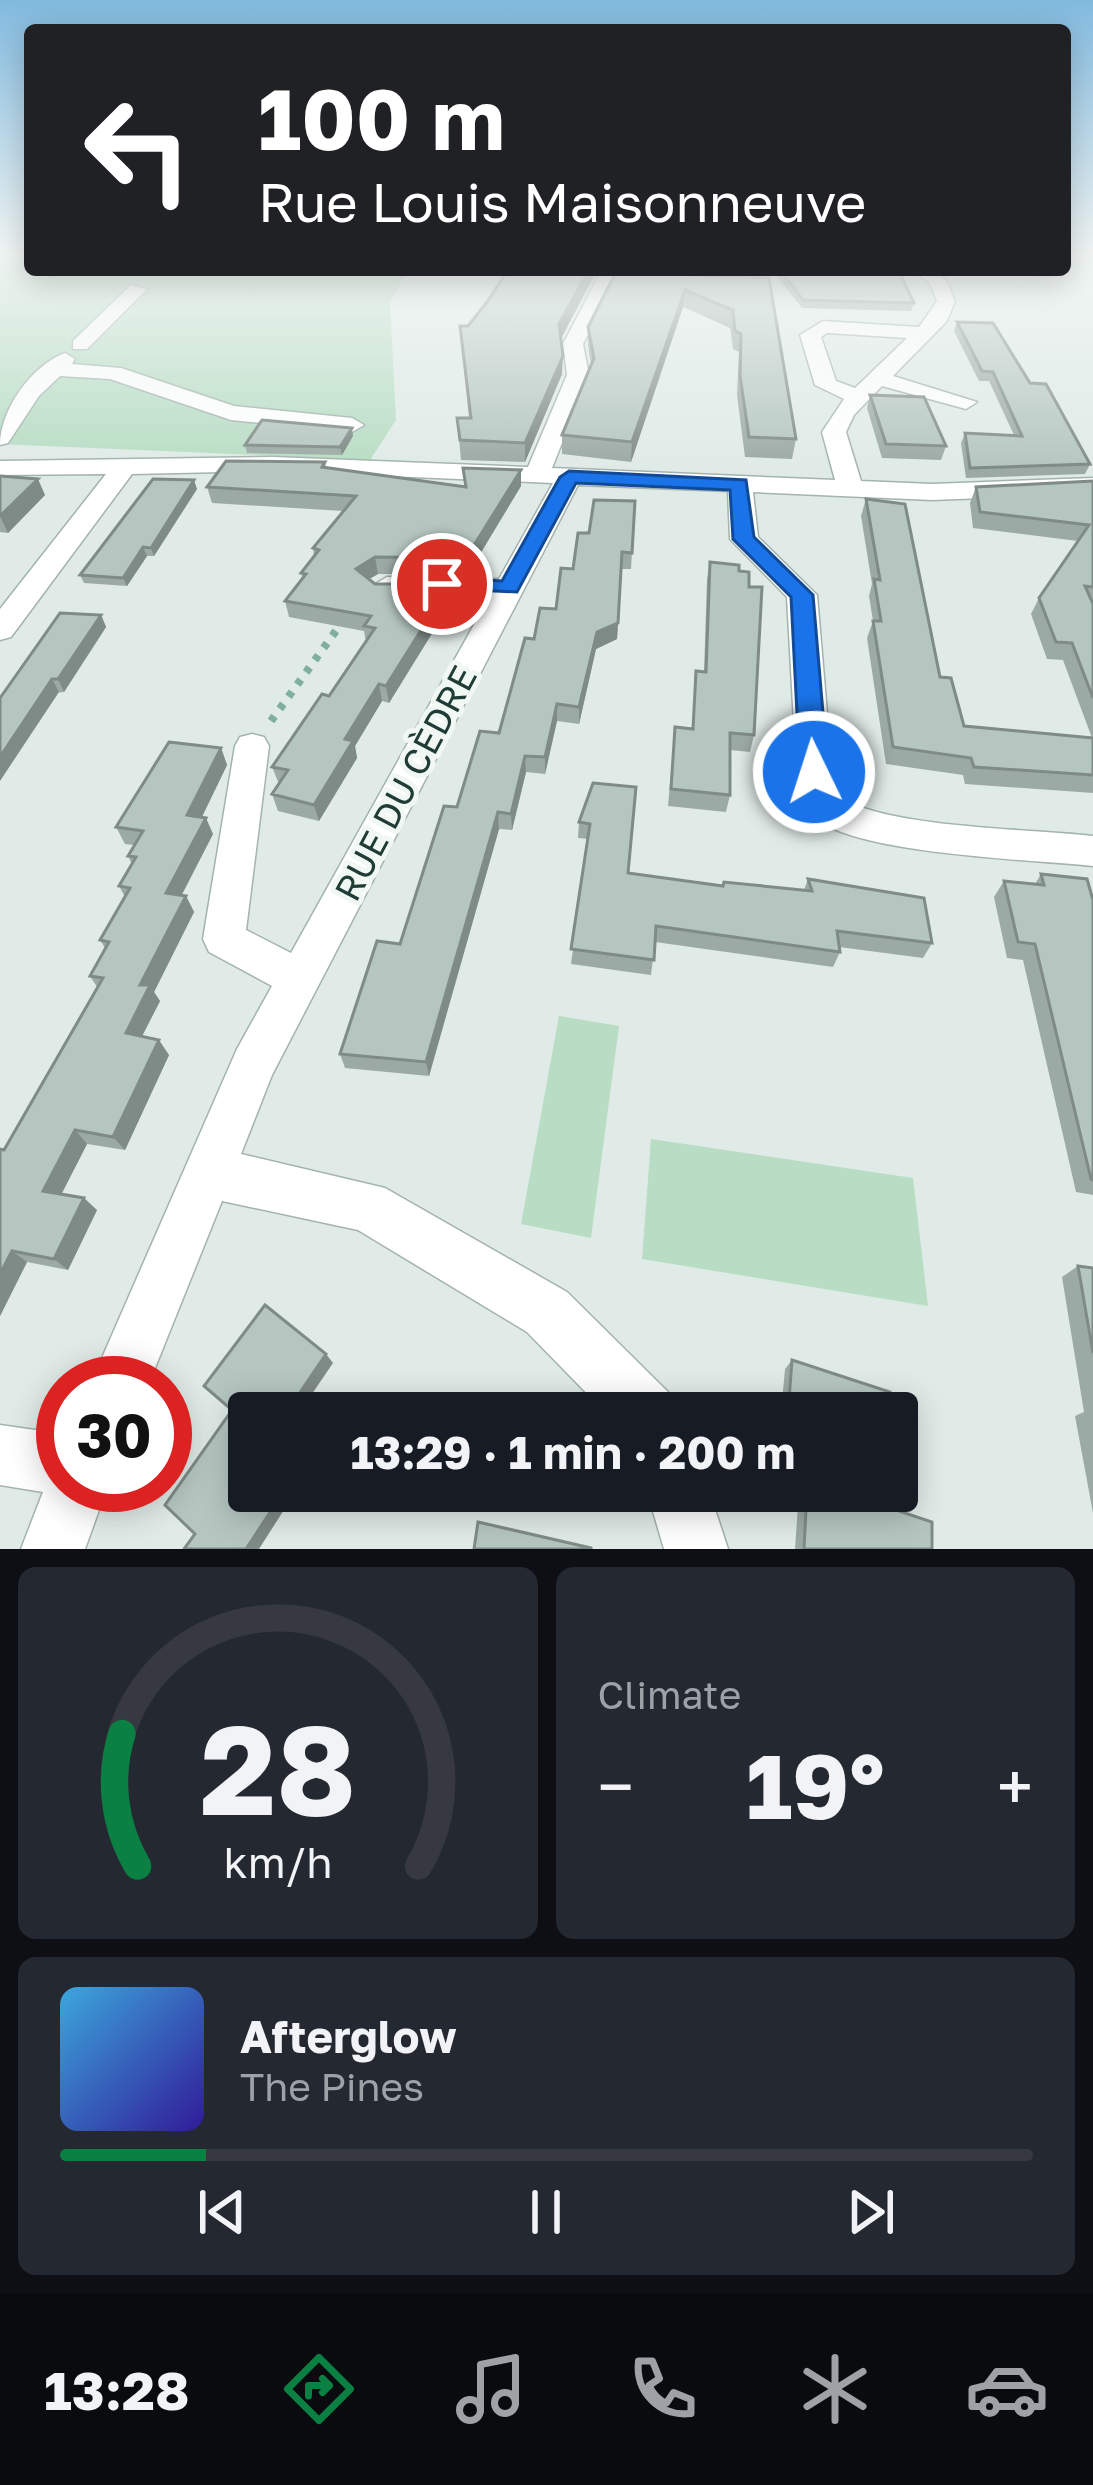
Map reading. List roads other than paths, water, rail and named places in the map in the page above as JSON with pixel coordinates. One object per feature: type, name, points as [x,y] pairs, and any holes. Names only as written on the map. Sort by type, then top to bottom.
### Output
[{"type":"street","points":[[0,438],[31,392],[102,323]]},
{"type":"street","name":"RUE DU CÈDRE","points":[[131,1356],[254,1065],[509,588],[553,476],[578,375],[573,344],[584,323]]},
{"type":"street","points":[[850,489],[834,432],[858,397],[933,323]]},
{"type":"street","points":[[858,397],[826,385],[810,335],[823,327],[922,333]]},
{"type":"street","points":[[66,358],[231,413],[352,425]]},
{"type":"street","points":[[879,379],[966,402]]},
{"type":"street","points":[[0,468],[273,464],[932,492],[1093,485]]},
{"type":"street","points":[[0,630],[127,465]]},
{"type":"street","points":[[740,484],[744,539],[802,595],[817,793],[836,813],[885,826],[1093,851]]},
{"type":"street","points":[[378,587],[509,588]]},
{"type":"street","points":[[252,746],[224,939],[300,979]]},
{"type":"street","points":[[209,1173],[367,1206],[547,1312],[626,1392]]},
{"type":"street","points":[[0,1455],[36,1461]]},
{"type":"street","points":[[53,1549],[67,1512]]},
{"type":"street","points":[[685,1512],[696,1549]]}]
